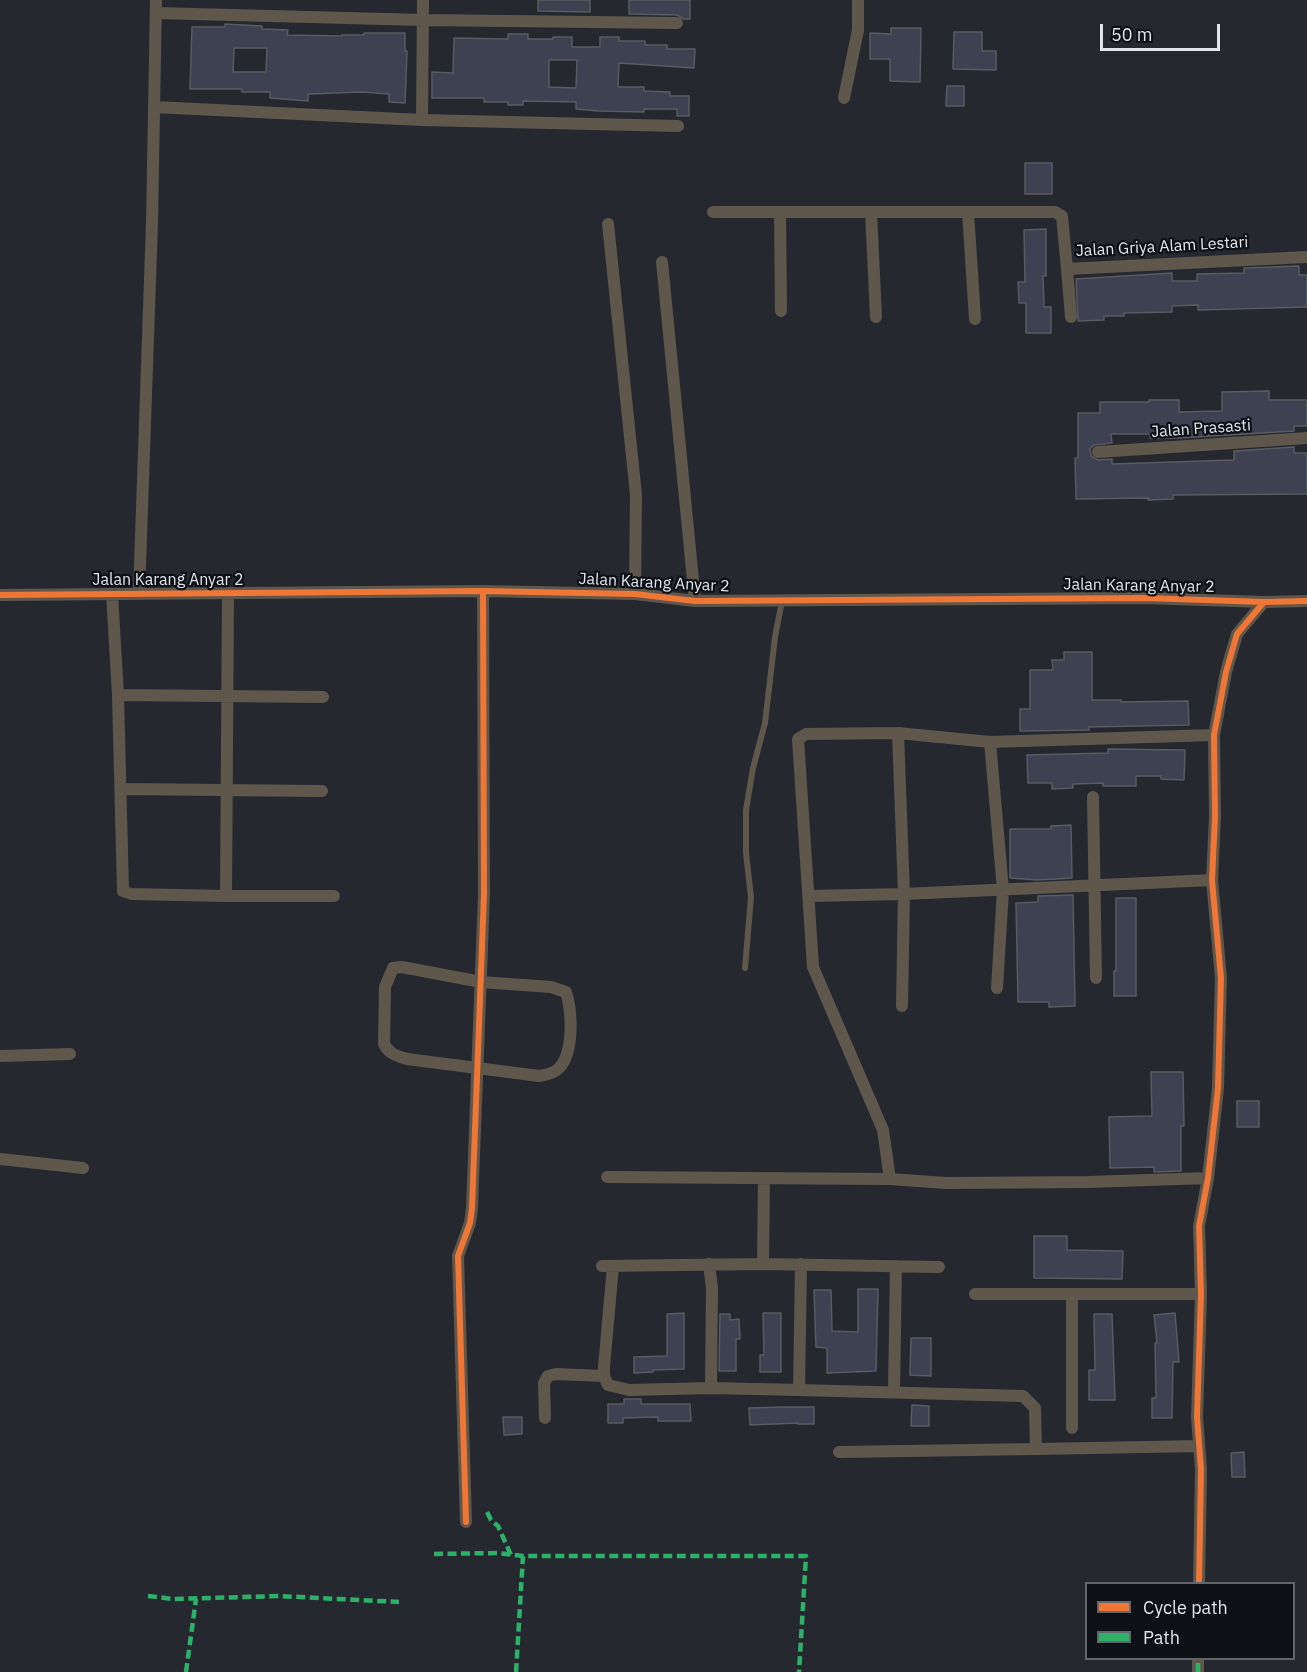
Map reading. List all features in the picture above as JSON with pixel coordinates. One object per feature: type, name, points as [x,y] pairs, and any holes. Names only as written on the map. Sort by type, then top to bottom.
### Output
[{"type":"street","points":[[139,594],[152,235],[156,0]]},
{"type":"street","points":[[422,120],[423,0]]},
{"type":"street","points":[[844,98],[858,30],[858,0]]},
{"type":"street","points":[[156,13],[423,20],[677,23]]},
{"type":"street","points":[[154,107],[422,120],[678,126]]},
{"type":"street","points":[[713,212],[1059,213],[1062,216],[1067,269]]},
{"type":"street","points":[[780,212],[781,311]]},
{"type":"street","points":[[871,212],[876,317]]},
{"type":"street","points":[[968,212],[975,319]]},
{"type":"street","points":[[608,224],[636,495],[635,594]]},
{"type":"street","name":"Jalan Griya Alam Lestari","points":[[1071,317],[1067,269],[1307,257]]},
{"type":"street","points":[[662,262],[695,601]]},
{"type":"street","name":"Jalan Prasasti","points":[[1098,452],[1307,438]]},
{"type":"street","points":[[466,1522],[458,1257],[470,1223],[472,1208],[482,982],[483,591]]},
{"type":"street","name":"Jalan Karang Anyar 2","points":[[0,595],[483,591],[635,594],[695,601],[1145,597],[1264,602],[1307,601]]},
{"type":"street","points":[[112,594],[118,694],[123,891],[131,894],[334,896]]},
{"type":"street","points":[[226,896],[228,594]]},
{"type":"street","points":[[1199,1582],[1197,1417],[1201,1294],[1199,1226],[1209,1178],[1218,1088],[1221,978],[1212,880],[1215,817],[1214,735],[1226,672],[1237,634],[1264,602]]},
{"type":"street","points":[[118,694],[323,697]]},
{"type":"street","points":[[890,1179],[884,1130],[813,967],[798,739],[806,734],[898,733],[990,742],[1214,735]]},
{"type":"street","points":[[898,733],[904,894],[902,1006]]},
{"type":"street","points":[[990,742],[1003,890],[997,988]]},
{"type":"street","points":[[121,789],[322,791]]},
{"type":"street","points":[[1093,797],[1095,978]]},
{"type":"street","points":[[809,896],[1212,880]]},
{"type":"street","points":[[402,967],[482,982],[551,987],[566,992],[570,1003],[571,1023],[565,1060],[560,1068],[539,1076],[407,1059],[387,1050],[384,1044],[385,987],[393,968],[402,967]]},
{"type":"street","points":[[0,1056],[70,1054]]},
{"type":"street","points":[[0,1159],[83,1168]]},
{"type":"street","points":[[607,1178],[890,1179],[946,1183],[1209,1178]]},
{"type":"street","points":[[763,1264],[764,1178]]},
{"type":"street","points":[[709,1264],[712,1288],[711,1388]]},
{"type":"street","points":[[799,1390],[801,1264]]},
{"type":"street","points":[[939,1267],[801,1264],[608,1266],[604,1376],[608,1385],[628,1390],[711,1388],[1023,1395],[1035,1408],[1036,1449]]},
{"type":"street","points":[[894,1392],[896,1266]]},
{"type":"street","points":[[975,1294],[1201,1294]]},
{"type":"street","points":[[1072,1294],[1072,1428]]},
{"type":"street","points":[[545,1418],[544,1383],[548,1376],[556,1374],[604,1376]]},
{"type":"street","points":[[839,1452],[1199,1446]]},
{"type":"lane","points":[[746,968],[751,897],[746,853],[746,810],[753,768],[765,723],[775,637],[783,600]]},
{"type":"building","points":[[538,0],[590,0],[590,12],[538,11]]},
{"type":"building","points":[[629,0],[690,0],[690,19],[677,15],[629,14]]},
{"type":"building","points":[[225,24],[262,26],[262,29],[288,30],[287,35],[342,36],[364,35],[364,33],[405,33],[405,51],[407,51],[405,103],[389,102],[389,94],[362,92],[308,94],[308,101],[270,98],[270,92],[242,92],[242,89],[190,89],[192,27],[225,27]],"holes":[[[234,48],[267,48],[266,72],[233,72]]]},
{"type":"building","points":[[891,28],[921,28],[920,82],[890,81],[890,59],[870,59],[870,33],[891,34]]},
{"type":"building","points":[[954,32],[982,32],[982,51],[996,51],[996,70],[953,69]]},
{"type":"building","points":[[508,34],[528,34],[528,39],[572,37],[572,47],[600,47],[600,37],[619,37],[619,41],[645,41],[645,45],[667,45],[667,49],[695,49],[694,68],[619,63],[618,87],[644,87],[644,91],[670,92],[670,96],[689,96],[689,116],[677,116],[677,109],[644,109],[644,112],[598,111],[576,109],[576,102],[523,101],[523,105],[508,105],[508,102],[484,102],[484,98],[432,98],[432,72],[453,73],[454,38],[508,39]],"holes":[[[549,60],[577,60],[576,88],[549,87]]]},
{"type":"building","points":[[947,86],[964,86],[964,106],[946,106]]},
{"type":"building","points":[[1025,163],[1052,163],[1052,194],[1025,194]]},
{"type":"building","points":[[1046,229],[1044,307],[1051,307],[1051,333],[1026,333],[1026,303],[1019,303],[1018,282],[1025,282],[1024,230]]},
{"type":"building","points":[[1299,266],[1299,275],[1307,275],[1307,307],[1198,310],[1198,305],[1172,306],[1172,312],[1124,313],[1124,316],[1104,316],[1104,320],[1078,321],[1076,279],[1172,273],[1172,281],[1197,281],[1197,274],[1244,273],[1244,268]]},
{"type":"building","points":[[1269,391],[1269,400],[1307,400],[1307,426],[1294,426],[1294,431],[1179,438],[1150,438],[1150,434],[1111,434],[1112,443],[1094,445],[1090,449],[1091,456],[1098,460],[1112,459],[1112,464],[1234,460],[1234,451],[1294,447],[1294,453],[1307,453],[1307,494],[1173,495],[1173,499],[1148,500],[1148,498],[1076,499],[1075,458],[1078,458],[1078,413],[1100,413],[1100,402],[1149,402],[1149,400],[1179,400],[1179,412],[1222,411],[1222,392]]},
{"type":"building","points":[[1064,652],[1092,652],[1092,700],[1188,701],[1189,725],[1020,731],[1020,709],[1030,709],[1030,670],[1053,670],[1052,660],[1064,660]]},
{"type":"building","points":[[1108,749],[1185,750],[1184,780],[1161,779],[1161,776],[1136,776],[1136,786],[1103,786],[1103,783],[1073,784],[1073,788],[1052,789],[1052,783],[1028,783],[1027,755],[1108,753]]},
{"type":"building","points":[[1071,825],[1072,878],[1037,880],[1010,878],[1010,829],[1051,829],[1051,826]]},
{"type":"building","points":[[1073,895],[1075,1006],[1049,1007],[1049,1002],[1018,1002],[1016,903],[1038,902],[1038,896]]},
{"type":"building","points":[[1116,898],[1136,898],[1136,996],[1114,996]]},
{"type":"building","points":[[1151,1072],[1183,1072],[1184,1126],[1181,1126],[1181,1171],[1154,1172],[1154,1167],[1110,1168],[1109,1117],[1152,1116]]},
{"type":"building","points":[[1237,1101],[1259,1101],[1259,1127],[1237,1127]]},
{"type":"building","points":[[1034,1236],[1067,1236],[1067,1250],[1123,1251],[1122,1279],[1034,1278]]},
{"type":"building","points":[[858,1289],[878,1289],[876,1371],[827,1373],[827,1348],[816,1347],[814,1290],[831,1290],[832,1331],[858,1332]]},
{"type":"building","points":[[684,1313],[684,1369],[634,1373],[634,1357],[667,1356],[667,1314]]},
{"type":"building","points":[[763,1313],[781,1313],[781,1372],[760,1372],[760,1355],[764,1355]]},
{"type":"building","points":[[1175,1313],[1179,1362],[1173,1362],[1172,1418],[1152,1418],[1152,1398],[1156,1398],[1155,1343],[1157,1343],[1154,1315]]},
{"type":"building","points":[[720,1314],[730,1314],[730,1320],[739,1319],[740,1339],[736,1339],[736,1371],[719,1371]]},
{"type":"building","points":[[1094,1314],[1112,1314],[1115,1400],[1089,1400],[1089,1370],[1095,1370]]},
{"type":"building","points":[[911,1338],[931,1338],[931,1376],[910,1375]]},
{"type":"building","points":[[624,1399],[641,1399],[641,1404],[690,1404],[691,1421],[658,1421],[658,1417],[623,1418],[623,1423],[608,1423],[608,1404],[624,1404]]},
{"type":"building","points":[[912,1405],[929,1406],[929,1426],[911,1426]]},
{"type":"building","points":[[814,1407],[814,1424],[750,1425],[749,1408]]},
{"type":"building","points":[[503,1417],[522,1417],[522,1434],[504,1435]]},
{"type":"building","points":[[1244,1452],[1245,1477],[1232,1477],[1231,1453]]},
{"type":"marked path","points":[[487,1512],[498,1526],[511,1555]]},
{"type":"marked path","points":[[434,1554],[498,1553],[523,1556]]},
{"type":"marked path","points":[[516,1672],[523,1556],[806,1556],[799,1672]]},
{"type":"marked path","points":[[148,1596],[173,1599],[279,1596],[399,1602]]},
{"type":"marked path","points":[[186,1672],[196,1599]]},
{"type":"marked path","points":[[1198,1660],[1198,1672]]},
{"type":"cycle path","points":[[0,595],[483,591],[635,594],[695,601],[1145,598],[1307,601]]},
{"type":"cycle path","points":[[466,1522],[458,1256],[470,1223],[472,1208],[484,894],[483,591]]},
{"type":"cycle path","points":[[1199,1582],[1201,1469],[1197,1417],[1201,1294],[1199,1226],[1208,1178],[1218,1088],[1221,978],[1212,880],[1215,817],[1214,735],[1226,672],[1237,634],[1264,602]]}]
